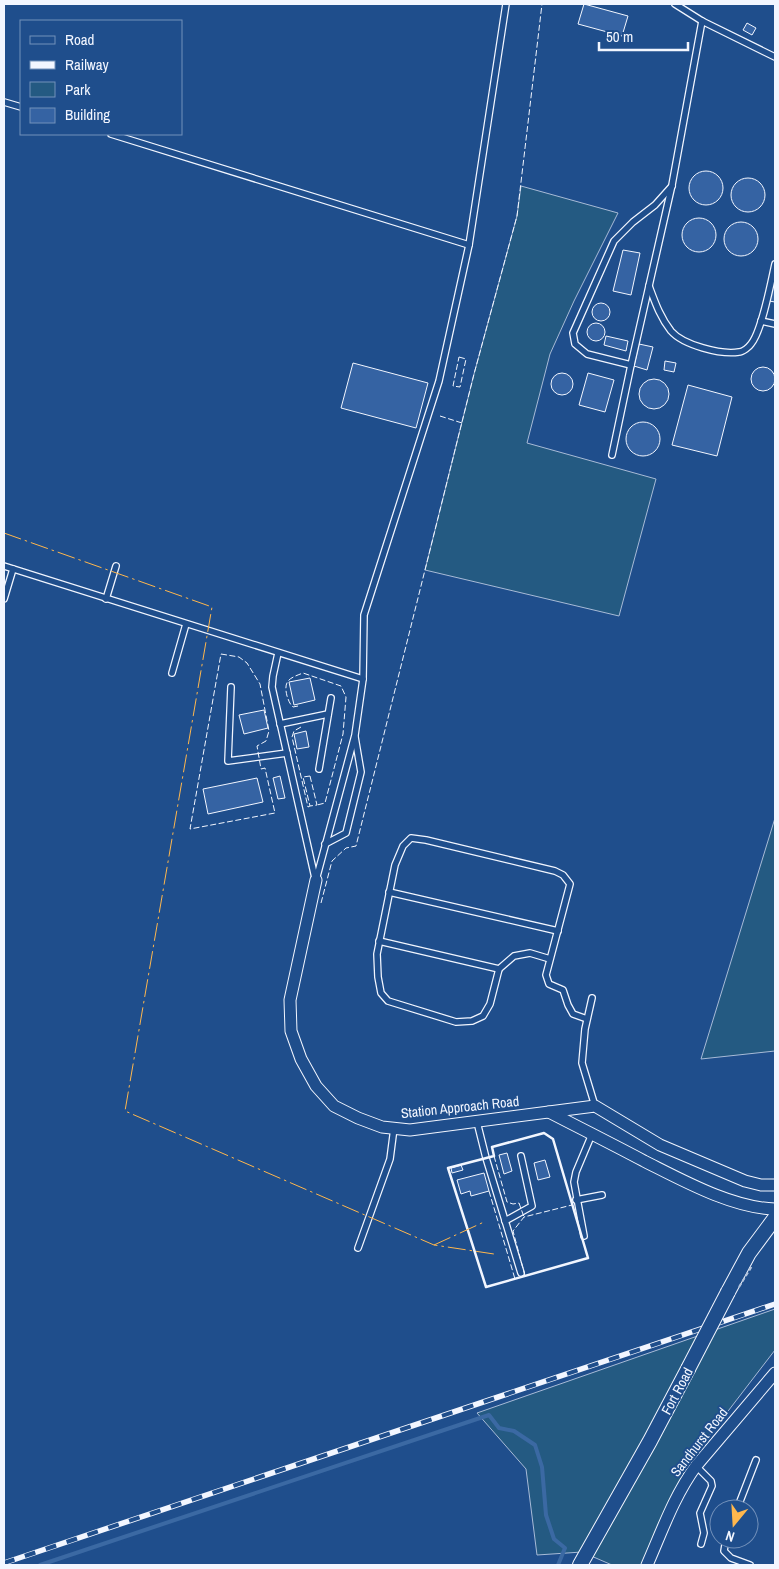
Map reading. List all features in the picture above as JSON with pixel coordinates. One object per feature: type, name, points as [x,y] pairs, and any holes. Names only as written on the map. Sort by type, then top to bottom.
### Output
[{"type":"street","name":"Station Approach Road","points":[[316,880],[290,1000],[291,1031],[301,1059],[316,1086],[334,1106],[374,1124],[410,1130],[595,1106]]},
{"type":"street","points":[[595,1106],[660,1145],[745,1181],[761,1185],[775,1185]]},
{"type":"street","points":[[548,1112],[677,1177],[726,1199],[766,1209],[775,1209]]},
{"type":"street","name":"Fort Road","points":[[580,1565],[650,1441],[738,1272],[759,1238],[775,1218]]},
{"type":"street","name":"Sandhurst Road","points":[[647,1565],[677,1496],[686,1480],[775,1373]]},
{"type":"lane","points":[[316,880],[355,735],[363,679],[364,615],[439,382],[470,245],[506,4]]},
{"type":"lane","points":[[675,4],[702,21],[775,57]]},
{"type":"lane","points":[[612,455],[672,185],[702,21]]},
{"type":"lane","points":[[4,102],[20,107]]},
{"type":"lane","points":[[114,135],[470,245]]},
{"type":"lane","points":[[631,365],[588,354],[575,344],[573,333],[614,242],[632,222],[655,205],[672,185]]},
{"type":"lane","points":[[649,286],[659,314],[672,332],[690,344],[723,352],[740,352],[751,345],[758,333],[775,264]]},
{"type":"lane","points":[[761,321],[775,324]]},
{"type":"lane","points":[[4,566],[363,679]]},
{"type":"lane","points":[[106,598],[116,566]]},
{"type":"lane","points":[[4,598],[13,569]]},
{"type":"lane","points":[[172,673],[186,624]]},
{"type":"lane","points":[[278,653],[272,687],[316,880]]},
{"type":"lane","points":[[231,687],[228,761],[287,753]]},
{"type":"lane","points":[[319,769],[330,698]]},
{"type":"lane","points":[[280,724],[328,714]]},
{"type":"lane","points":[[325,844],[346,834],[361,772],[355,735]]},
{"type":"lane","points":[[550,959],[530,954],[514,956],[499,969],[490,1004],[483,1016],[472,1021],[456,1022],[388,1001],[382,993],[378,977],[377,954],[395,865],[403,846],[411,838],[435,842],[556,871],[563,875],[570,884],[546,975],[549,984],[563,990],[573,1014],[587,1019]]},
{"type":"lane","points":[[390,892],[558,931]]},
{"type":"lane","points":[[379,941],[499,969]]},
{"type":"lane","points":[[592,998],[585,1030],[582,1063],[595,1106]]},
{"type":"lane","points":[[477,1121],[521,1273]]},
{"type":"lane","points":[[358,1248],[392,1154],[394,1128]]},
{"type":"lane","points":[[584,1236],[576,1200],[574,1178],[592,1134]]},
{"type":"lane","points":[[505,1221],[532,1206],[521,1156]]},
{"type":"lane","points":[[576,1200],[602,1195]]},
{"type":"lane","points":[[741,1499],[756,1460]]},
{"type":"lane","points":[[696,1466],[707,1476],[712,1486],[700,1513],[704,1533],[700,1544]]},
{"type":"lane","points":[[724,1549],[731,1558],[750,1565]]},
{"type":"green space","points":[[521,186],[618,213],[550,354],[527,443],[656,479],[619,616],[425,570],[474,374],[517,216]]},
{"type":"green space","points":[[775,818],[775,1051],[701,1059]]},
{"type":"green space","points":[[775,1309],[775,1350],[692,1458],[642,1565],[612,1565],[582,1552],[537,1555],[526,1469],[477,1413]]},
{"type":"building","points":[[584,4],[628,16],[622,36],[578,24]]},
{"type":"building","points":[[747,23],[756,28],[752,35],[743,30]]},
{"type":"building","points":[[706,171],[718,176],[723,188],[718,200],[706,205],[694,200],[689,188],[694,176]]},
{"type":"building","points":[[748,178],[760,183],[765,195],[760,207],[748,212],[736,207],[731,195],[736,183]]},
{"type":"building","points":[[699,218],[711,223],[716,235],[711,247],[699,252],[687,247],[682,235],[687,223]]},
{"type":"building","points":[[741,222],[753,227],[758,239],[753,251],[741,256],[729,251],[724,239],[729,227]]},
{"type":"building","points":[[623,250],[640,253],[631,295],[613,291]]},
{"type":"building","points":[[775,276],[775,302],[769,301]]},
{"type":"building","points":[[597,303],[605,303],[610,308],[608,319],[597,321],[592,316],[592,308]]},
{"type":"building","points":[[592,323],[600,323],[605,328],[603,339],[592,341],[587,336],[587,328]]},
{"type":"building","points":[[606,336],[628,341],[626,351],[604,345]]},
{"type":"building","points":[[639,344],[653,347],[647,370],[634,366]]},
{"type":"building","points":[[665,361],[676,363],[674,372],[664,370]]},
{"type":"building","points":[[353,363],[428,383],[416,428],[341,408]]},
{"type":"building","points":[[763,367],[772,370],[775,379],[772,388],[763,391],[754,388],[751,379],[754,370]]},
{"type":"building","points":[[562,373],[572,380],[573,384],[566,394],[562,395],[552,388],[551,384],[558,374]]},
{"type":"building","points":[[588,373],[614,380],[605,412],[579,405]]},
{"type":"building","points":[[654,379],[665,383],[669,394],[665,405],[654,409],[643,405],[639,394],[643,383]]},
{"type":"building","points":[[688,385],[732,397],[717,456],[672,445]]},
{"type":"building","points":[[643,422],[655,427],[660,439],[655,451],[643,456],[631,451],[626,439],[631,427]]},
{"type":"building","points":[[310,678],[315,700],[294,705],[289,682]]},
{"type":"building","points":[[264,710],[268,728],[244,734],[239,715]]},
{"type":"building","points":[[306,731],[309,747],[297,749],[294,734]]},
{"type":"building","points":[[280,776],[285,798],[278,799],[273,778]]},
{"type":"building","points":[[257,778],[263,802],[208,814],[203,789]]},
{"type":"building","points":[[507,1153],[512,1171],[504,1174],[499,1155]]},
{"type":"building","points":[[545,1160],[550,1177],[538,1180],[534,1163]]},
{"type":"building","points":[[461,1165],[463,1170],[452,1173],[451,1168]]},
{"type":"building","points":[[484,1173],[489,1191],[471,1196],[470,1191],[461,1194],[457,1180]]},
{"type":"waterway","points":[[40,1565],[489,1415],[499,1428],[514,1431],[535,1445],[542,1467],[546,1515],[554,1539],[565,1548],[558,1565]]},
{"type":"railway","points":[[4,1563],[775,1304]]},
{"type":"fence","points":[[321,903],[332,861],[346,848],[356,846],[474,374],[517,216],[542,4]]},
{"type":"fence","points":[[459,357],[466,359],[460,387],[453,386],[459,357]]},
{"type":"fence","points":[[440,416],[462,423]]},
{"type":"fence","points":[[221,654],[239,657],[247,663],[260,684],[269,731],[266,741],[257,746],[261,769],[265,768],[275,813],[190,829],[221,654]]},
{"type":"fence","points":[[298,706],[293,707],[290,703],[286,686],[291,678],[303,673],[341,686],[346,697],[343,734],[325,803],[317,805]]},
{"type":"fence","points":[[301,727],[294,731],[292,737],[308,807],[310,806]]},
{"type":"fence","points":[[310,776],[317,805],[310,806],[303,777],[310,776]]},
{"type":"fence","points":[[494,1156],[507,1202],[519,1203],[524,1217]]},
{"type":"fence","points":[[489,1191],[515,1279]]},
{"type":"fence","points":[[525,1276],[513,1231],[524,1217],[572,1205]]},
{"type":"wall","points":[[544,1133],[553,1139],[588,1258],[486,1287],[448,1168],[494,1156],[492,1147],[544,1133]]},
{"type":"power","points":[[4,533],[212,607],[125,1111],[434,1245],[494,1254]]},
{"type":"power","points":[[434,1245],[484,1222]]}]
